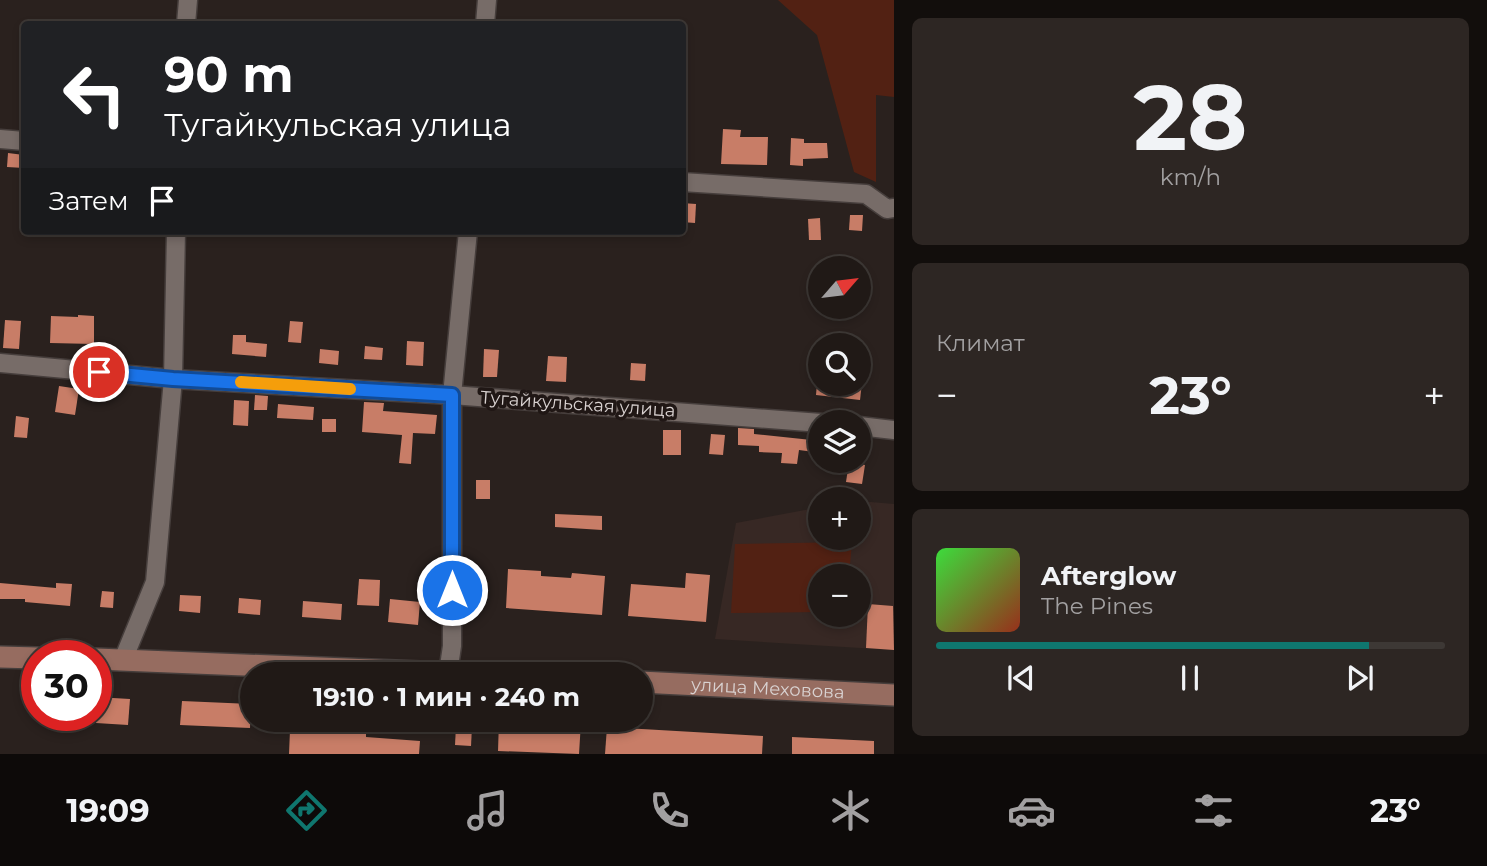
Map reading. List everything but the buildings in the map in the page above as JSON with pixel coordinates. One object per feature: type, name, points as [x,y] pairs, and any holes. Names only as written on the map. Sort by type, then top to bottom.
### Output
[{"type":"street","points":[[186,21],[188,0]]},
{"type":"street","points":[[485,21],[486,0]]},
{"type":"street","points":[[0,139],[21,141]]},
{"type":"street","points":[[686,182],[866,194],[887,209],[894,208]]},
{"type":"street","points":[[123,660],[156,582],[173,379],[176,235]]},
{"type":"street","points":[[450,662],[452,646],[452,395],[468,235]]},
{"type":"street","name":"Тугайкульская улица","points":[[0,363],[173,379],[452,395],[808,422]]},
{"type":"street","points":[[871,427],[894,430]]},
{"type":"street","points":[[0,657],[21,658]]},
{"type":"street","points":[[112,660],[240,665]]},
{"type":"street","name":"улица Меховова","points":[[653,683],[894,695]]},
{"type":"shaded area","points":[[778,0],[894,0],[894,97],[876,95],[876,182],[854,172],[817,35]]},
{"type":"shaded area","points":[[871,502],[894,504],[894,650],[715,639],[736,523],[808,509],[808,550],[871,550]]},
{"type":"shaded area","points":[[808,543],[808,550],[851,550],[850,564],[808,564],[808,612],[731,613],[735,544]]},
{"type":"slow traffic","points":[[241,382],[350,389]]},
{"type":"route","points":[[99,372],[173,379],[452,395],[452,590]]}]
